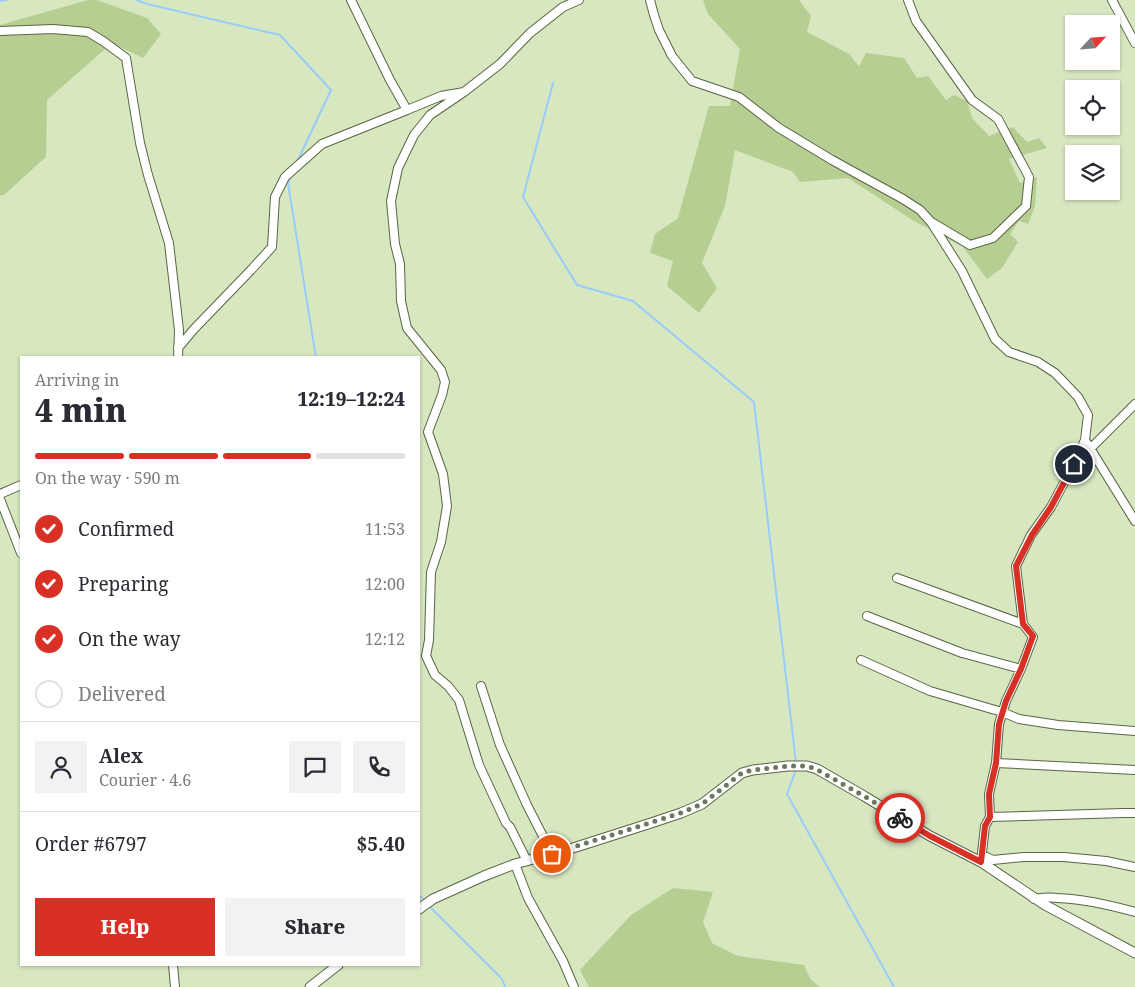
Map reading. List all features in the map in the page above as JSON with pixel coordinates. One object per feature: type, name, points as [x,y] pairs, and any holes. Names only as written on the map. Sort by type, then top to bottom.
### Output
[{"type":"main road","points":[[422,908],[433,899],[516,864],[681,813],[702,804],[742,773],[788,766],[807,766],[856,791],[930,836],[981,858],[1034,898],[1135,953]]},
{"type":"main road","points":[[310,987],[337,966]]},
{"type":"street","points":[[351,0],[390,80],[407,110]]},
{"type":"street","points":[[527,861],[510,827],[506,823],[479,766],[459,700],[448,686],[435,675],[426,656],[429,640],[431,572],[441,542],[446,506],[443,474],[428,432],[445,382],[441,370],[407,328],[401,302],[400,264],[395,244],[391,200],[398,168],[414,135],[430,115],[500,64],[530,33],[564,8],[579,0]]},
{"type":"street","points":[[650,0],[659,30],[672,56],[692,81],[739,97],[779,128],[920,210],[931,222],[962,271],[995,339],[1009,352],[1038,362],[1055,373],[1078,397],[1088,415],[1085,440],[1051,507],[1032,535],[1016,566],[1023,624]]},
{"type":"street","points":[[908,0],[916,21],[972,100],[998,119],[1029,177],[1026,206],[993,238],[970,245],[931,222]]},
{"type":"street","points":[[1112,0],[1135,43]]},
{"type":"street","points":[[0,31],[53,29],[88,32],[126,58],[140,143],[169,243],[179,330],[178,356]]},
{"type":"street","points":[[178,348],[272,247],[275,197],[285,177],[322,144],[441,96],[464,92]]},
{"type":"street","points":[[1090,449],[1135,404]]},
{"type":"street","points":[[1085,440],[1135,521]]},
{"type":"street","points":[[0,494],[20,485]]},
{"type":"street","points":[[0,499],[20,550]]},
{"type":"street","points":[[897,578],[1023,624],[1033,636],[1021,669],[1006,701],[999,724],[996,763],[989,794],[990,817],[985,826],[981,858],[993,860],[1024,857],[1064,857],[1106,861],[1135,867]]},
{"type":"street","points":[[867,616],[962,653],[1021,669]]},
{"type":"street","points":[[861,660],[930,691],[1002,712],[1019,719],[1058,725],[1135,731]]},
{"type":"street","points":[[481,686],[500,745],[530,812],[552,854]]},
{"type":"street","points":[[996,763],[1135,770]]},
{"type":"street","points":[[990,817],[1135,813]]},
{"type":"street","points":[[516,864],[528,898],[574,987]]},
{"type":"street","points":[[1034,898],[1074,900],[1135,912]]},
{"type":"street","points":[[173,966],[175,987]]},
{"type":"green space","points":[[88,0],[97,0],[147,18],[161,34],[143,58],[112,43],[47,100],[46,157],[4,195],[0,195],[0,25]]},
{"type":"green space","points":[[703,0],[799,0],[811,16],[807,32],[849,54],[859,66],[866,53],[904,58],[917,78],[928,76],[946,100],[954,95],[967,101],[972,118],[989,136],[1013,127],[1027,142],[1039,138],[1047,148],[1009,159],[1020,183],[1037,177],[1035,206],[1028,224],[1019,221],[1010,234],[1018,242],[1002,268],[987,279],[963,247],[914,221],[848,178],[800,182],[793,172],[735,150],[725,206],[702,263],[717,288],[699,313],[667,286],[673,261],[650,253],[655,234],[678,218],[709,106],[730,106],[740,49],[708,14]]},
{"type":"green space","points":[[673,888],[713,892],[703,922],[712,943],[738,956],[804,965],[811,980],[820,987],[589,987],[580,970],[631,915]]},
{"type":"waterway","points":[[0,1],[7,0]]},
{"type":"waterway","points":[[136,0],[280,35],[331,90],[297,162]]},
{"type":"waterway","points":[[553,83],[523,197],[577,285],[633,301],[754,402],[796,763]]},
{"type":"waterway","points":[[291,176],[288,183],[316,356]]},
{"type":"waterway","points":[[796,770],[787,794],[894,987]]},
{"type":"waterway","points":[[420,896],[424,900]]},
{"type":"waterway","points":[[429,906],[502,979],[505,987]]},
{"type":"way so far","points":[[552,854],[681,813],[702,804],[742,773],[788,766],[807,766],[816,769],[900,818]]},
{"type":"route","points":[[900,818],[981,862],[985,826],[990,817],[989,794],[996,763],[999,724],[1006,701],[1021,669],[1033,636],[1023,624],[1016,566],[1074,464]]}]
